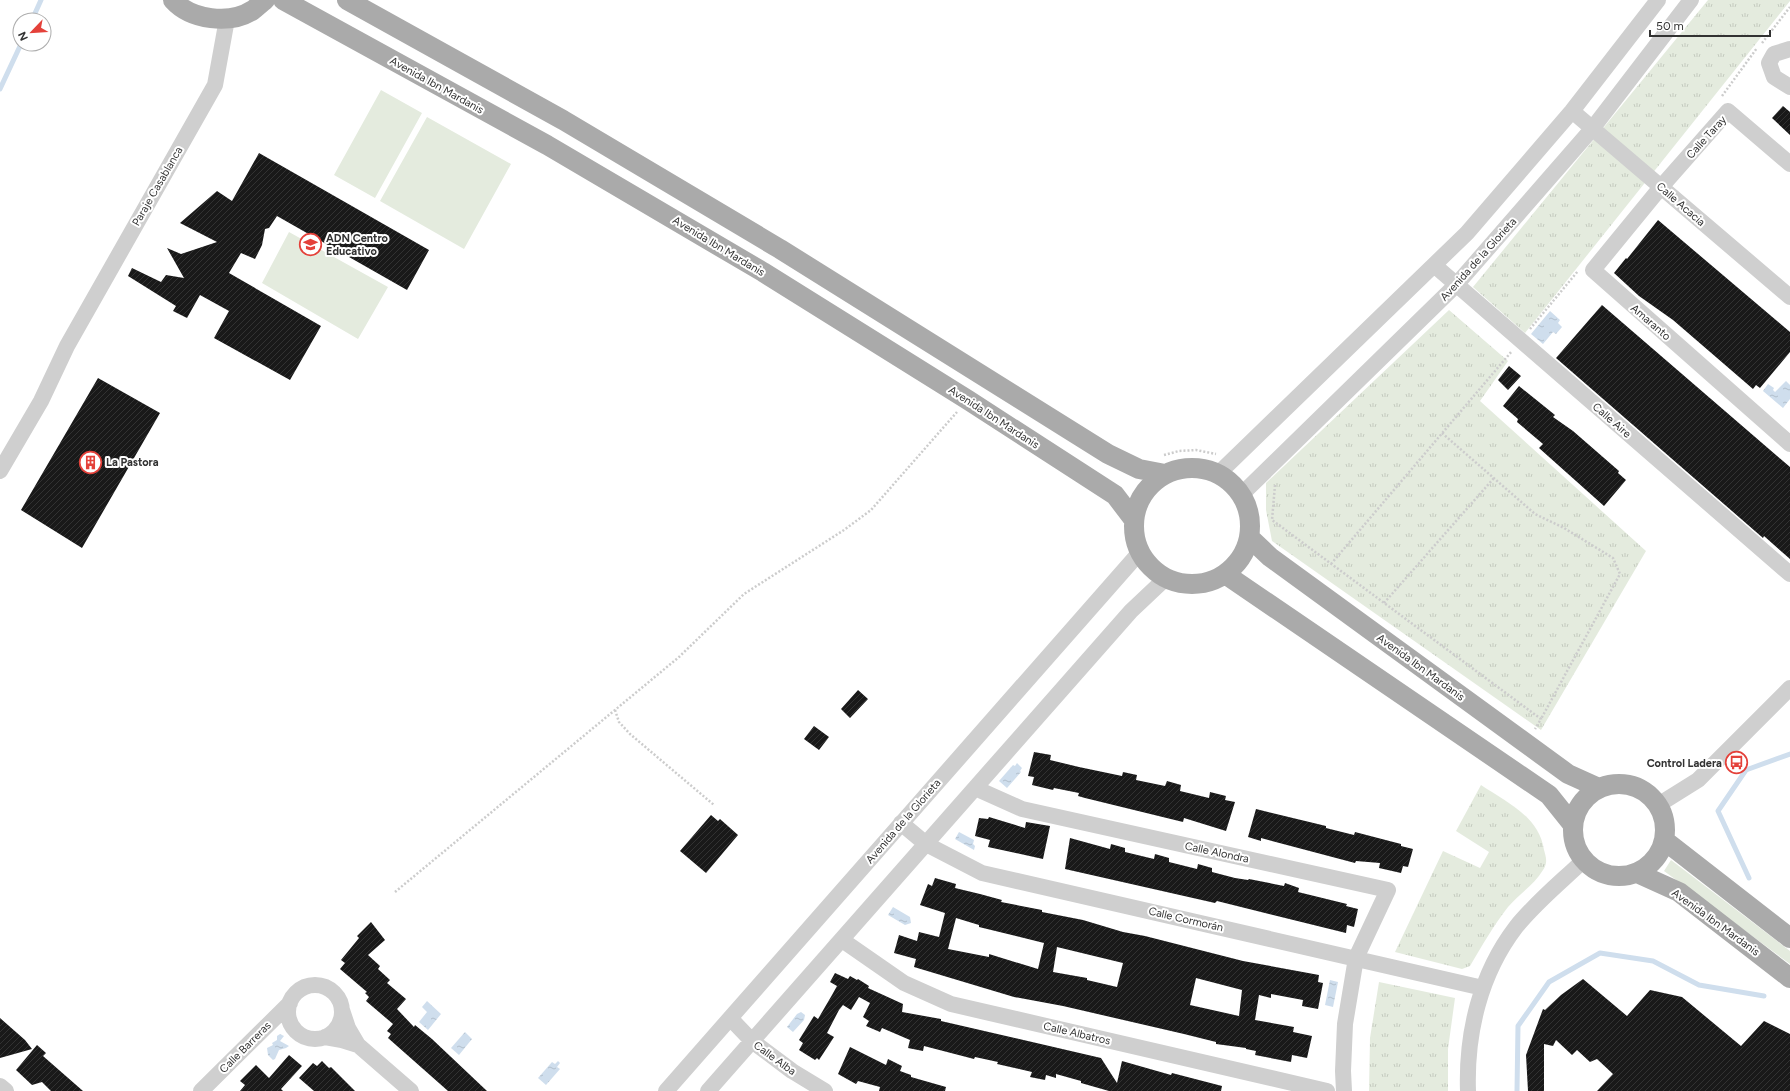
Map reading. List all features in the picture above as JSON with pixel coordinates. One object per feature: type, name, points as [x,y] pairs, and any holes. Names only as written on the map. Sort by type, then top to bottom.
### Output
[{"type":"main road","points":[[173,0],[178,6],[202,17],[228,19],[252,11],[265,0]]},
{"type":"main road","name":"Avenida Ibn Mardanis","points":[[283,0],[553,148],[762,272],[968,400],[1115,495],[1134,520]]},
{"type":"main road","points":[[347,0],[563,120],[773,245],[1108,454],[1138,469],[1165,474]]},
{"type":"main road","points":[[1182,468],[1201,468],[1218,474],[1231,483],[1241,495],[1249,515],[1249,537],[1245,551],[1237,563],[1225,574],[1212,581],[1196,584],[1181,583],[1166,578],[1151,567],[1140,552],[1135,536],[1134,520],[1139,502],[1150,486],[1165,474],[1182,468]]},
{"type":"main road","name":"Avenida Ibn Mardanis","points":[[1249,537],[1270,557],[1568,774],[1599,788]]},
{"type":"main road","points":[[1225,574],[1550,795],[1573,825]]},
{"type":"main road","points":[[1612,784],[1625,784],[1638,788],[1649,795],[1658,805],[1663,816],[1665,828],[1664,840],[1659,854],[1650,865],[1637,873],[1623,876],[1608,875],[1595,870],[1584,860],[1577,850],[1573,838],[1573,825],[1577,810],[1586,797],[1599,788],[1612,784]]},
{"type":"main road","points":[[1664,840],[1790,938]]},
{"type":"main road","name":"Avenida Ibn Mardanis","points":[[1637,873],[1679,892],[1790,978]]},
{"type":"street","points":[[1218,474],[1467,234],[1572,111],[1658,0]]},
{"type":"street","name":"Avenida de la Glorieta","points":[[1241,495],[1456,285],[1592,129],[1691,0]]},
{"type":"street","name":"Paraje Casablanca","points":[[0,471],[41,401],[66,346],[215,85],[228,19]]},
{"type":"street","points":[[1790,49],[1774,54],[1769,63],[1774,77],[1790,87]]},
{"type":"street","name":"Calle Acacia","points":[[1572,111],[1790,297]]},
{"type":"street","name":"Calle Taray","points":[[1661,187],[1728,111],[1790,164]]},
{"type":"street","name":"Amaranto","points":[[1661,187],[1593,270],[1790,444]]},
{"type":"street","name":"Calle Aire","points":[[1434,265],[1790,574]]},
{"type":"street","name":"Avenida de la Glorieta","points":[[666,1091],[1140,552]]},
{"type":"street","points":[[708,1091],[1131,611],[1166,578]]},
{"type":"street","points":[[1658,805],[1698,780],[1790,688]]},
{"type":"street","name":"Calle Alondra","points":[[975,788],[1022,809],[1388,890],[1356,958]]},
{"type":"street","name":"Calle Cormorán","points":[[901,824],[926,844],[982,872],[1483,988]]},
{"type":"street","points":[[1468,1091],[1469,1050],[1474,1019],[1483,988],[1494,963],[1516,928],[1534,908],[1584,860]]},
{"type":"street","name":"Calle Albatros","points":[[842,940],[904,983],[951,1004],[1327,1091]]},
{"type":"street","points":[[1344,1091],[1343,1071],[1345,1024],[1356,958]]},
{"type":"street","points":[[342,1009],[342,1018],[338,1027],[325,1037],[316,1039],[308,1038],[294,1028],[288,1012],[294,995],[301,989],[318,985],[327,988],[334,993],[339,1000],[342,1009],[348,1028],[358,1045],[411,1091]]},
{"type":"street","name":"Calle Barreras","points":[[201,1091],[290,1003]]},
{"type":"street","name":"Calle Alba","points":[[730,1018],[752,1041],[792,1071],[825,1091]]},
{"type":"street","points":[[325,1037],[358,1045]]},
{"type":"street","points":[[0,1086],[6,1091]]},
{"type":"path","points":[[1718,101],[1790,7]]},
{"type":"path","points":[[1331,564],[1579,270]]},
{"type":"path","points":[[395,892],[679,657],[744,594],[844,530],[871,510],[968,400]]},
{"type":"path","points":[[1442,433],[1535,514],[1564,528],[1613,558],[1620,574],[1541,719],[1526,743]]},
{"type":"path","points":[[1262,474],[1275,480],[1272,520],[1541,719]]},
{"type":"path","points":[[1384,604],[1494,478]]},
{"type":"path","points":[[615,710],[619,722],[630,734],[714,805]]},
{"type":"green space","points":[[1708,0],[1790,1],[1525,333],[1473,287]]},
{"type":"green space","points":[[381,90],[422,113],[375,198],[334,175]]},
{"type":"green space","points":[[427,117],[511,164],[464,249],[380,201]]},
{"type":"green space","points":[[289,232],[388,287],[358,339],[262,283]]},
{"type":"green space","points":[[1449,310],[1508,361],[1480,401],[1646,551],[1541,730],[1272,541],[1266,510],[1266,483]]},
{"type":"green space","points":[[1481,785],[1520,811],[1536,828],[1541,838],[1545,855],[1545,867],[1535,880],[1508,907],[1470,966],[1462,969],[1395,952],[1443,851],[1480,868],[1489,852],[1456,831]]},
{"type":"green space","points":[[1671,860],[1790,951],[1790,964],[1664,871]]},
{"type":"green space","points":[[1379,982],[1455,998],[1448,1049],[1448,1091],[1369,1091],[1370,1038]]},
{"type":"water","points":[[1550,311],[1560,320],[1558,323],[1562,327],[1556,334],[1553,332],[1543,344],[1531,334]]},
{"type":"water","points":[[1786,381],[1790,385],[1790,399],[1783,408],[1763,391],[1768,384],[1774,388],[1773,390],[1775,392]]},
{"type":"water","points":[[1017,763],[1022,768],[1020,771],[1021,772],[1007,788],[999,781],[1013,765],[1015,766]]},
{"type":"water","points":[[959,832],[974,840],[974,850],[955,839]]},
{"type":"water","points":[[893,907],[910,917],[911,923],[905,925],[888,915]]},
{"type":"water","points":[[1330,980],[1338,982],[1333,1007],[1325,1005]]},
{"type":"water","points":[[427,1001],[441,1014],[428,1030],[419,1022],[427,1012],[422,1007]]},
{"type":"water","points":[[801,1012],[805,1015],[804,1020],[793,1032],[787,1027],[797,1014]]},
{"type":"water","points":[[465,1032],[472,1039],[459,1055],[451,1048]]},
{"type":"water","points":[[280,1034],[284,1036],[280,1041],[289,1046],[279,1050],[275,1059],[273,1060],[268,1055],[267,1048],[273,1045],[272,1043],[277,1040],[277,1036]]},
{"type":"water","points":[[558,1061],[560,1063],[557,1067],[560,1069],[546,1085],[538,1078],[552,1062],[555,1064]]},
{"type":"building","points":[[1783,106],[1790,112],[1790,135],[1772,118]]},
{"type":"building","points":[[259,153],[429,250],[407,290],[277,216],[269,228],[265,229],[262,245],[255,259],[241,253],[229,273],[321,326],[290,380],[214,338],[229,311],[200,295],[187,318],[173,311],[176,306],[128,276],[132,268],[161,282],[166,275],[184,278],[167,248],[181,254],[217,242],[180,223],[217,191],[232,201]]},
{"type":"building","points":[[1658,220],[1790,332],[1790,352],[1760,388],[1756,385],[1753,389],[1673,320],[1639,296],[1614,273]]},
{"type":"building","points":[[1602,305],[1790,467],[1790,559],[1764,536],[1763,538],[1556,358]]},
{"type":"building","points":[[1509,366],[1521,376],[1508,390],[1498,380]]},
{"type":"building","name":"La Pastora","points":[[98,378],[160,413],[82,548],[21,510]]},
{"type":"building","points":[[1519,386],[1555,415],[1553,417],[1573,431],[1619,471],[1618,473],[1626,480],[1604,506],[1539,448],[1543,444],[1517,422],[1518,419],[1503,406]]},
{"type":"building","points":[[858,690],[868,699],[850,718],[841,709]]},
{"type":"building","points":[[814,726],[829,737],[819,750],[804,739]]},
{"type":"building","points":[[1034,752],[1051,755],[1050,760],[1079,767],[1122,776],[1123,772],[1137,775],[1136,780],[1165,786],[1167,781],[1181,785],[1180,791],[1209,798],[1210,792],[1226,796],[1225,800],[1235,802],[1226,831],[1184,818],[1183,822],[1085,798],[1078,796],[1079,793],[1054,788],[1053,790],[1032,785],[1034,777],[1028,776]]},
{"type":"building","points":[[1256,809],[1326,826],[1326,828],[1354,835],[1355,832],[1401,844],[1401,846],[1413,849],[1408,867],[1403,866],[1401,873],[1379,868],[1380,863],[1356,861],[1355,863],[1261,838],[1261,841],[1248,837]]},
{"type":"building","points":[[711,815],[718,821],[720,819],[738,835],[706,873],[680,851]]},
{"type":"building","points":[[989,817],[1025,828],[1026,822],[1050,826],[1043,859],[988,847],[990,840],[975,836],[979,818],[988,819]]},
{"type":"building","points":[[1070,838],[1110,849],[1111,844],[1125,848],[1125,852],[1154,859],[1155,854],[1169,858],[1169,862],[1197,869],[1198,864],[1212,868],[1212,872],[1235,878],[1249,879],[1284,886],[1285,883],[1299,888],[1298,892],[1347,904],[1346,906],[1358,909],[1354,927],[1347,925],[1346,933],[1217,901],[1215,903],[1065,869]]},
{"type":"building","points":[[935,878],[956,884],[955,888],[1002,900],[1001,902],[1042,910],[1042,912],[1083,920],[1123,932],[1145,936],[1243,961],[1319,975],[1318,982],[1323,983],[1318,1009],[1302,1006],[1303,1000],[1271,994],[1271,998],[1259,995],[1255,1020],[1294,1027],[1293,1032],[1312,1036],[1307,1058],[1292,1055],[1291,1062],[1255,1055],[1256,1051],[1246,1048],[1216,1044],[1216,1042],[1184,1034],[1063,1006],[1014,997],[914,967],[916,959],[894,953],[899,935],[917,941],[919,932],[939,937],[945,913],[920,905],[928,884],[932,886]],"holes":[[[956,918],[979,925],[979,927],[1044,943],[1038,969],[989,954],[989,957],[948,949]],[[1057,947],[1123,963],[1117,987],[1087,980],[1087,978],[1053,972]],[[1196,978],[1242,990],[1239,1016],[1190,1005]]]},
{"type":"building","points":[[371,922],[385,940],[368,955],[380,966],[378,969],[390,980],[387,983],[406,999],[397,1009],[414,1027],[415,1025],[432,1039],[487,1091],[448,1091],[388,1038],[391,1034],[387,1031],[393,1024],[366,1001],[369,997],[365,993],[367,992],[340,969],[345,963],[341,960],[359,938],[357,936]]},
{"type":"building","points":[[835,973],[848,979],[850,976],[857,980],[858,979],[869,986],[868,988],[903,1004],[902,1012],[941,1019],[941,1021],[1101,1058],[1117,1083],[1122,1061],[1171,1075],[1172,1073],[1222,1086],[1221,1091],[1109,1091],[1056,1074],[1056,1078],[1046,1075],[1045,1080],[1030,1077],[1032,1072],[997,1064],[998,1062],[975,1057],[974,1059],[924,1046],[923,1051],[908,1048],[910,1040],[882,1028],[880,1032],[866,1026],[869,1021],[863,1017],[870,1003],[859,997],[851,1010],[843,1005],[839,1010],[827,1033],[834,1037],[819,1060],[817,1058],[815,1060],[799,1050],[803,1043],[799,1040],[814,1016],[818,1019],[837,986],[830,982]]},
{"type":"building","points":[[1583,979],[1627,1016],[1650,990],[1682,997],[1741,1046],[1764,1021],[1790,1034],[1790,1091],[1597,1091],[1613,1074],[1597,1059],[1590,1062],[1577,1050],[1572,1055],[1556,1040],[1553,1046],[1544,1044],[1544,1091],[1528,1091],[1526,1055],[1543,1009],[1545,1010],[1561,995]]},
{"type":"building","points":[[0,1018],[25,1040],[32,1049],[0,1058]]},
{"type":"building","points":[[37,1045],[46,1053],[43,1056],[83,1091],[51,1091],[42,1082],[32,1085],[16,1070]]},
{"type":"building","points":[[850,1047],[886,1065],[888,1059],[902,1066],[900,1071],[911,1075],[911,1077],[946,1087],[945,1091],[879,1091],[880,1087],[858,1081],[856,1084],[838,1074]]},
{"type":"building","points":[[289,1055],[302,1066],[281,1089],[283,1091],[240,1091],[245,1085],[240,1081],[256,1065],[269,1078]]},
{"type":"building","points":[[322,1061],[329,1068],[331,1067],[355,1091],[314,1091],[299,1078],[313,1063],[317,1066]]},
{"type":"waterway","points":[[36,12],[41,0]]},
{"type":"waterway","points":[[0,89],[17,52]]},
{"type":"waterway","points":[[1749,878],[1718,811],[1746,770],[1790,754]]},
{"type":"waterway","points":[[1517,1091],[1518,1026],[1549,982],[1600,953],[1653,961],[1699,985],[1764,996]]},
{"type":"place","name":"ADN Centro Educativo","points":[[311,244]]},
{"type":"place","name":"La Pastora","points":[[91,462]]},
{"type":"place","name":"Control Ladera","points":[[1737,763]]}]
